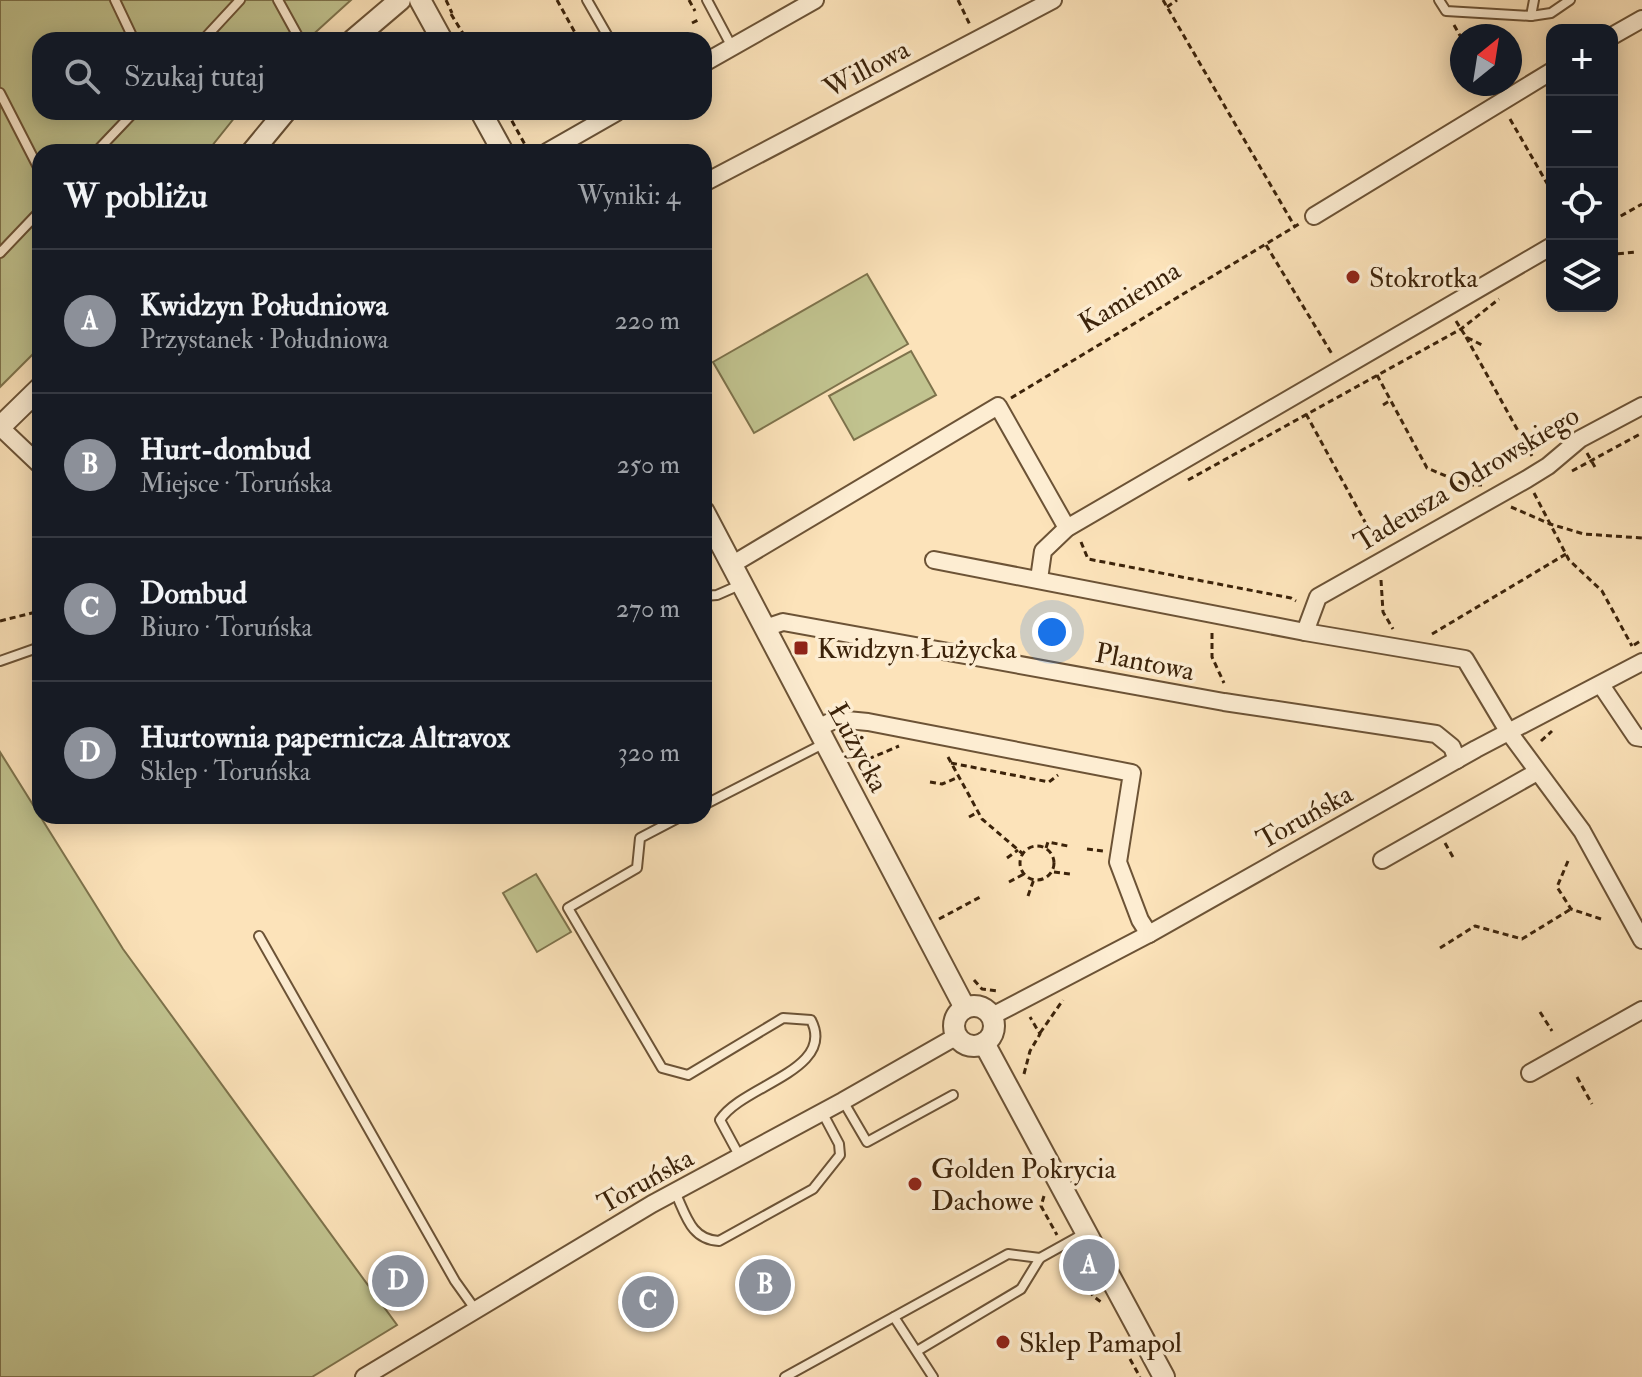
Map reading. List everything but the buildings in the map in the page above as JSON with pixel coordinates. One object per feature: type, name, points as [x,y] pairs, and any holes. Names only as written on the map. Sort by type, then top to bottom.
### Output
[{"type":"street","points":[[362,32],[400,0]]},
{"type":"street","points":[[420,0],[438,32]]},
{"type":"street","points":[[712,58],[815,0]]},
{"type":"street","name":"Willowa","points":[[712,179],[1053,0]]},
{"type":"street","points":[[1618,33],[1642,19]]},
{"type":"street","points":[[1314,216],[1546,74]]},
{"type":"street","points":[[259,144],[278,120]]},
{"type":"street","points":[[485,120],[499,144]]},
{"type":"street","points":[[561,144],[603,120]]},
{"type":"street","points":[[1039,579],[1043,551],[1067,528],[1546,250]]},
{"type":"street","points":[[32,396],[0,427],[32,457]]},
{"type":"street","points":[[733,564],[998,406],[1067,528]]},
{"type":"street","name":"Tadeusza Odrowskiego","points":[[1315,605],[1503,501],[1580,439],[1642,406]]},
{"type":"street","name":"Łużycka","points":[[712,526],[965,1008]]},
{"type":"street","points":[[934,560],[1305,632],[1465,659],[1508,731],[1582,831],[1642,940]]},
{"type":"street","points":[[1305,632],[1315,605]]},
{"type":"street","name":"Plantowa","points":[[765,628],[783,622],[1224,702],[1436,734],[1452,747],[1457,760]]},
{"type":"street","name":"Toruńska","points":[[992,1016],[1149,934],[1508,731],[1642,662]]},
{"type":"street","points":[[1601,685],[1636,737],[1642,738]]},
{"type":"street","points":[[822,735],[836,719],[868,722],[1132,773],[1118,862],[1140,920],[1149,934]]},
{"type":"street","points":[[1382,860],[1537,772]]},
{"type":"street","points":[[975,1005],[985,1008],[992,1016],[994,1026],[991,1036],[984,1043],[974,1046],[964,1043],[957,1036],[954,1026],[957,1015],[965,1008],[975,1005]]},
{"type":"street","points":[[1530,1073],[1642,1010]]},
{"type":"street","name":"Toruńska","points":[[364,1377],[675,1192],[957,1036]]},
{"type":"street","points":[[984,1043],[1164,1377]]},
{"type":"lane","points":[[115,0],[130,32]]},
{"type":"lane","points":[[210,32],[240,0]]},
{"type":"lane","points":[[278,0],[296,32]]},
{"type":"lane","points":[[587,0],[605,32]]},
{"type":"lane","points":[[707,0],[732,47]]},
{"type":"lane","points":[[1439,0],[1446,11],[1531,16],[1551,13],[1570,0]]},
{"type":"lane","points":[[1485,11],[1487,0]]},
{"type":"lane","points":[[1531,16],[1534,0]]},
{"type":"lane","points":[[0,93],[32,155]]},
{"type":"lane","points":[[104,144],[126,120]]},
{"type":"lane","points":[[0,253],[32,219]]},
{"type":"lane","points":[[712,595],[743,584]]},
{"type":"lane","points":[[0,661],[32,650]]},
{"type":"lane","points":[[712,800],[822,735]]},
{"type":"lane","points":[[667,824],[640,838],[637,868],[568,908],[662,1068],[688,1075],[783,1018],[811,1020],[817,1031],[813,1053],[802,1063],[737,1102],[720,1120],[740,1157]]},
{"type":"lane","points":[[259,936],[455,1281],[475,1309]]},
{"type":"lane","points":[[843,1101],[867,1142],[953,1095]]},
{"type":"lane","points":[[675,1192],[698,1236],[719,1241],[813,1189],[840,1155],[839,1144],[822,1112]]},
{"type":"lane","points":[[917,1351],[1021,1289],[1040,1258],[1085,1232]]},
{"type":"lane","points":[[785,1377],[1008,1254],[1040,1258]]},
{"type":"lane","points":[[894,1317],[933,1377]]},
{"type":"path","points":[[446,0],[452,13]]},
{"type":"path","points":[[557,0],[575,32]]},
{"type":"path","points":[[689,0],[704,27]]},
{"type":"path","points":[[958,0],[974,33]]},
{"type":"path","points":[[1163,0],[1295,227]]},
{"type":"path","points":[[1167,7],[1177,0]]},
{"type":"path","points":[[559,20],[566,16]]},
{"type":"path","points":[[692,23],[700,19]]},
{"type":"path","points":[[1500,101],[1546,182]]},
{"type":"path","points":[[511,120],[525,144]]},
{"type":"path","points":[[1618,218],[1642,204]]},
{"type":"path","name":"Kamienna","points":[[998,406],[1314,216]]},
{"type":"path","points":[[1266,245],[1340,369]]},
{"type":"path","points":[[1618,254],[1637,252]]},
{"type":"path","points":[[1448,307],[1536,464]]},
{"type":"path","points":[[1182,483],[1461,329]]},
{"type":"path","points":[[1466,337],[1482,345]]},
{"type":"path","points":[[1377,375],[1427,468],[1467,485],[1474,483],[1491,487],[1503,501],[1550,524],[1584,534],[1642,538]]},
{"type":"path","points":[[1383,405],[1391,400]]},
{"type":"path","points":[[1306,414],[1377,543],[1377,549]]},
{"type":"path","points":[[1314,443],[1320,440]]},
{"type":"path","points":[[1621,444],[1625,451]]},
{"type":"path","points":[[1331,473],[1337,470]]},
{"type":"path","points":[[1527,479],[1566,554],[1602,591],[1632,646]]},
{"type":"path","points":[[1347,503],[1354,500]]},
{"type":"path","points":[[1365,534],[1370,531]]},
{"type":"path","points":[[1086,537],[1081,542],[1088,559],[1315,605]]},
{"type":"path","points":[[1424,639],[1566,554]]},
{"type":"path","points":[[1369,583],[1381,576],[1383,612],[1388,625],[1395,632],[1382,629]]},
{"type":"path","points":[[0,621],[32,613]]},
{"type":"path","points":[[1217,613],[1212,633],[1212,657],[1226,688],[1224,702]]},
{"type":"path","points":[[859,763],[904,745]]},
{"type":"path","points":[[945,749],[982,819],[1020,852],[1024,874],[1034,879],[1044,879],[1052,871],[1055,861],[1046,848]]},
{"type":"path","points":[[951,763],[1049,782],[1064,770]]},
{"type":"path","points":[[930,782],[942,784],[959,777]]},
{"type":"path","points":[[969,817],[978,812]]},
{"type":"path","points":[[1441,837],[1453,857]]},
{"type":"path","points":[[1087,849],[1106,851],[1108,841]]},
{"type":"path","points":[[1046,848],[1048,842],[1068,846]]},
{"type":"path","points":[[1007,858],[1031,847],[1046,848]]},
{"type":"path","points":[[1568,861],[1557,887],[1571,909],[1601,919]]},
{"type":"path","points":[[1052,871],[1070,874]]},
{"type":"path","points":[[1009,882],[1024,874]]},
{"type":"path","points":[[1028,896],[1034,879]]},
{"type":"path","points":[[939,919],[982,896]]},
{"type":"path","points":[[1440,948],[1475,926],[1522,939],[1571,909]]},
{"type":"path","points":[[1540,1012],[1552,1031]]},
{"type":"path","points":[[1577,1077],[1592,1104]]},
{"type":"green space","points":[[0,0],[351,0],[316,32],[32,32],[32,120],[233,120],[213,144],[32,144],[32,355],[0,387]]},
{"type":"green space","points":[[867,274],[908,344],[754,433],[713,362]]},
{"type":"green space","points":[[911,351],[936,395],[854,440],[829,396]]},
{"type":"green space","points":[[0,752],[32,803],[32,824],[45,824],[123,949],[397,1325],[312,1377],[0,1377]]},
{"type":"green space","points":[[536,874],[571,932],[537,952],[503,893]]},
{"type":"place","name":"Stokrotka","points":[[1353,277]]},
{"type":"place","name":"Kwidzyn Łużycka","points":[[801,648]]},
{"type":"place","name":"Golden Pokrycia Dachowe","points":[[915,1184]]},
{"type":"place","name":"Kwidzyn Południowa","points":[[1089,1265]]},
{"type":"place","name":"Hurtownia papernicza Altravox","points":[[398,1281]]},
{"type":"place","name":"Hurt-dombud","points":[[765,1285]]},
{"type":"place","name":"Dombud","points":[[648,1302]]},
{"type":"place","name":"Sklep Pamapol","points":[[1003,1342]]}]
